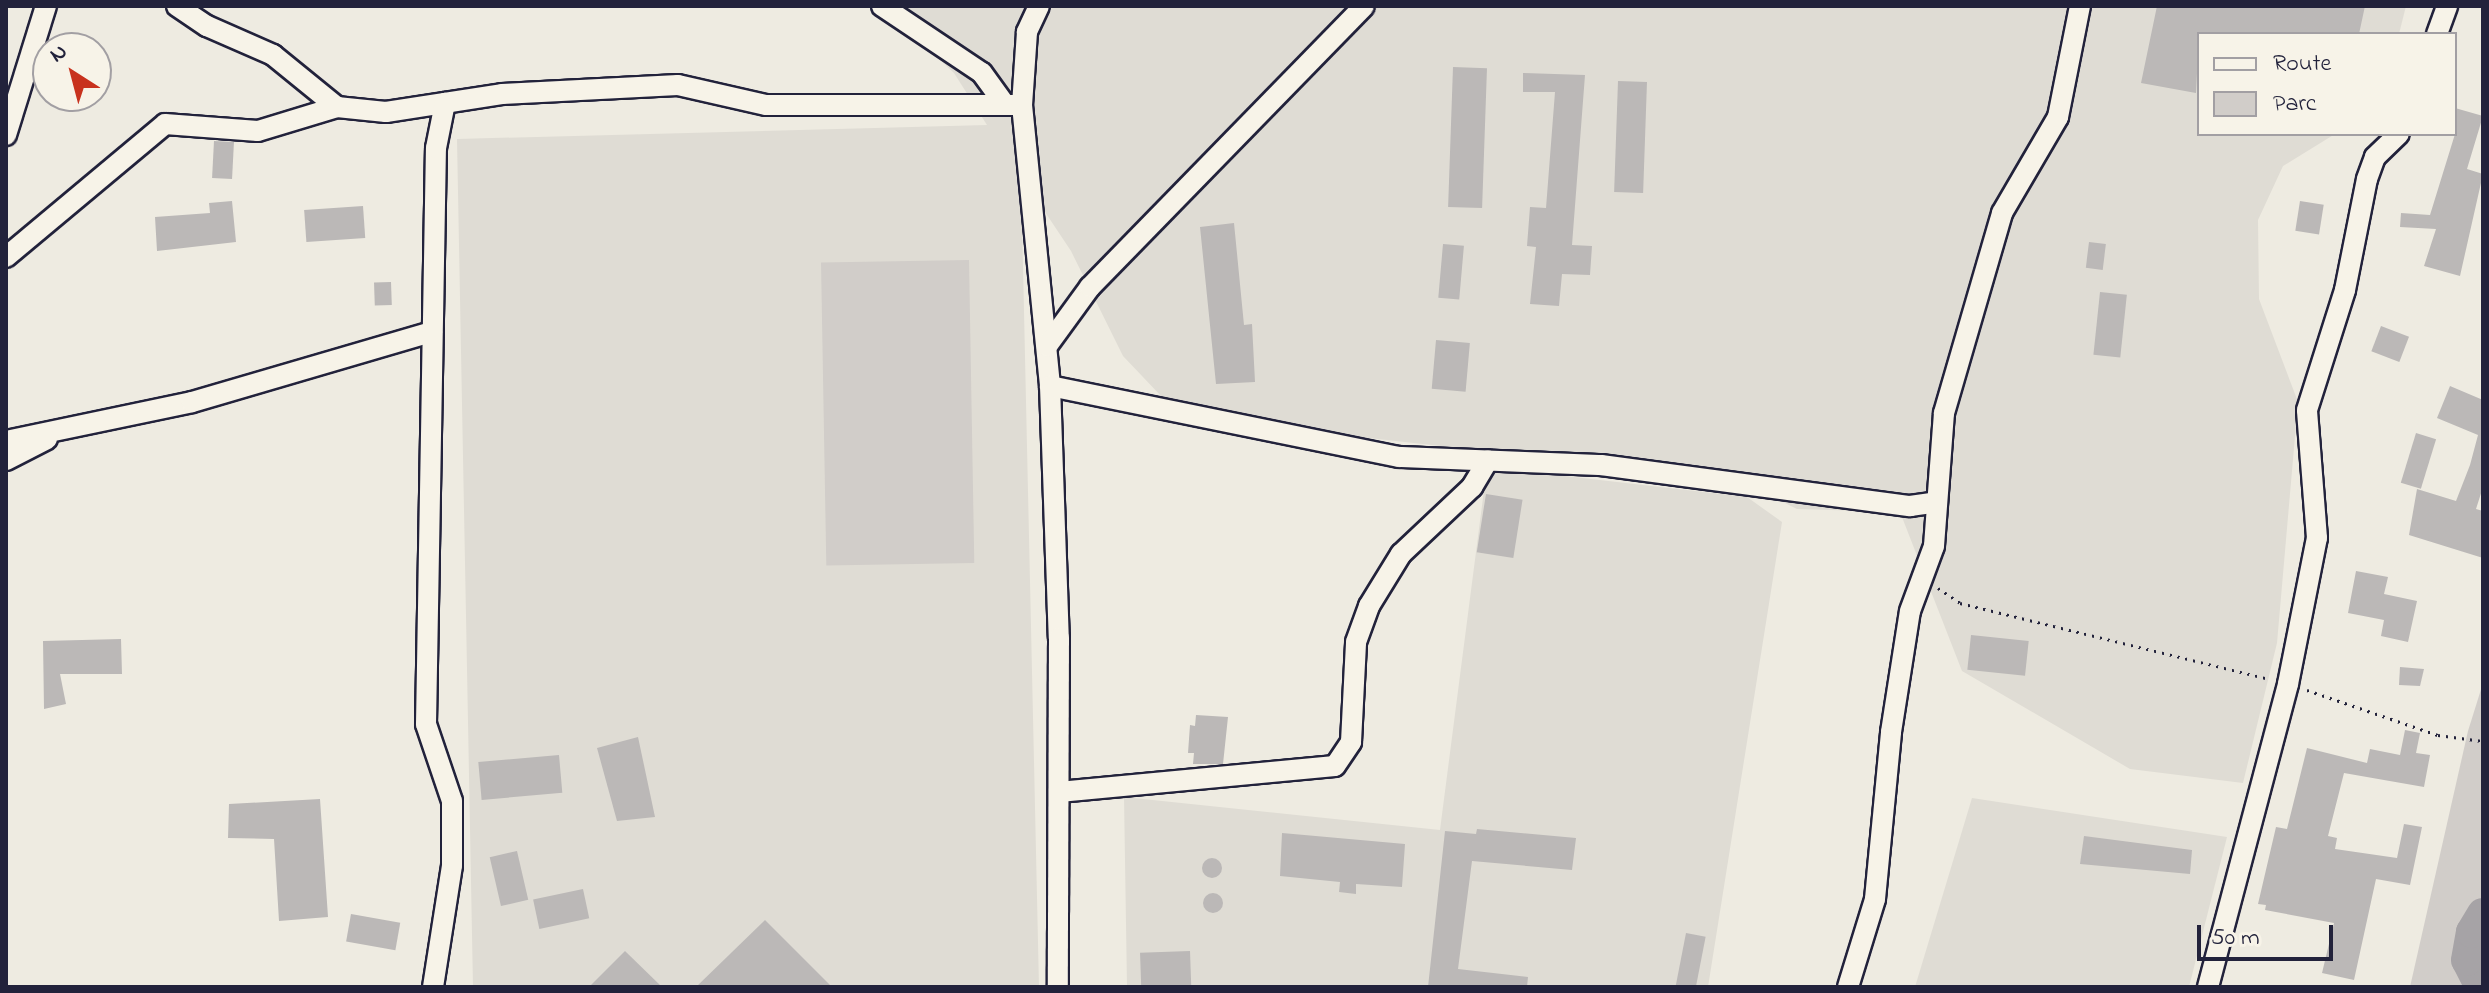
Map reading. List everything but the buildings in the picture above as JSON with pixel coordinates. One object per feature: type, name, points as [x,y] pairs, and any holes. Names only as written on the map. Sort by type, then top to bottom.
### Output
[{"type":"street","points":[[6,135],[46,6]]},
{"type":"street","points":[[177,6],[207,26],[273,55],[337,107]]},
{"type":"street","points":[[882,6],[982,73],[1014,105]]},
{"type":"street","points":[[1039,6],[1027,32],[1014,105],[1050,386],[1059,792],[1058,987]]},
{"type":"street","points":[[1047,346],[1090,287],[1364,6]]},
{"type":"street","points":[[1848,987],[1875,899],[1907,626],[1925,579],[1948,398],[2002,213],[2058,117],[2080,6]]},
{"type":"street","points":[[2438,32],[2447,6]]},
{"type":"street","points":[[6,257],[165,124],[258,131],[337,107],[386,112],[502,94],[678,85],[766,105],[1014,105]]},
{"type":"street","points":[[433,987],[452,865],[452,801],[426,724],[436,148],[445,103]]},
{"type":"street","points":[[2208,987],[2288,684],[2317,538],[2307,410],[2345,290],[2367,179],[2375,157],[2397,136]]},
{"type":"street","points":[[6,441],[192,402],[432,332]]},
{"type":"street","points":[[1050,386],[1399,457],[1601,465],[1910,506],[1937,502]]},
{"type":"street","points":[[6,460],[75,425]]},
{"type":"street","points":[[1059,792],[1335,766],[1351,742],[1356,642],[1369,606],[1401,554],[1472,487],[1488,460]]},
{"type":"path","points":[[1925,579],[1960,603],[2288,684],[2438,735],[2483,741]]},
{"type":"shaded area","points":[[883,6],[2406,6],[2400,32],[2197,32],[2197,136],[2332,136],[2283,166],[2258,220],[2259,299],[2298,402],[2277,643],[2243,783],[2130,769],[1962,671],[1900,512],[1797,509],[1737,479],[1181,417],[1123,356],[1071,251],[1021,176],[1039,987],[473,987],[457,139],[987,125],[954,73]]},
{"type":"shaded area","points":[[1487,467],[1747,497],[1782,522],[1708,987],[1127,987],[1124,797],[1440,830]]},
{"type":"shaded area","points":[[1972,798],[2227,837],[2189,987],[1915,987]]},
{"type":"green space","points":[[969,260],[974,563],[826,566],[821,263]]},
{"type":"green space","points":[[2483,683],[2483,987],[2410,987],[2468,731]]},
{"type":"waterway","points":[[2481,987],[2467,960],[2472,932],[2483,914]]}]
